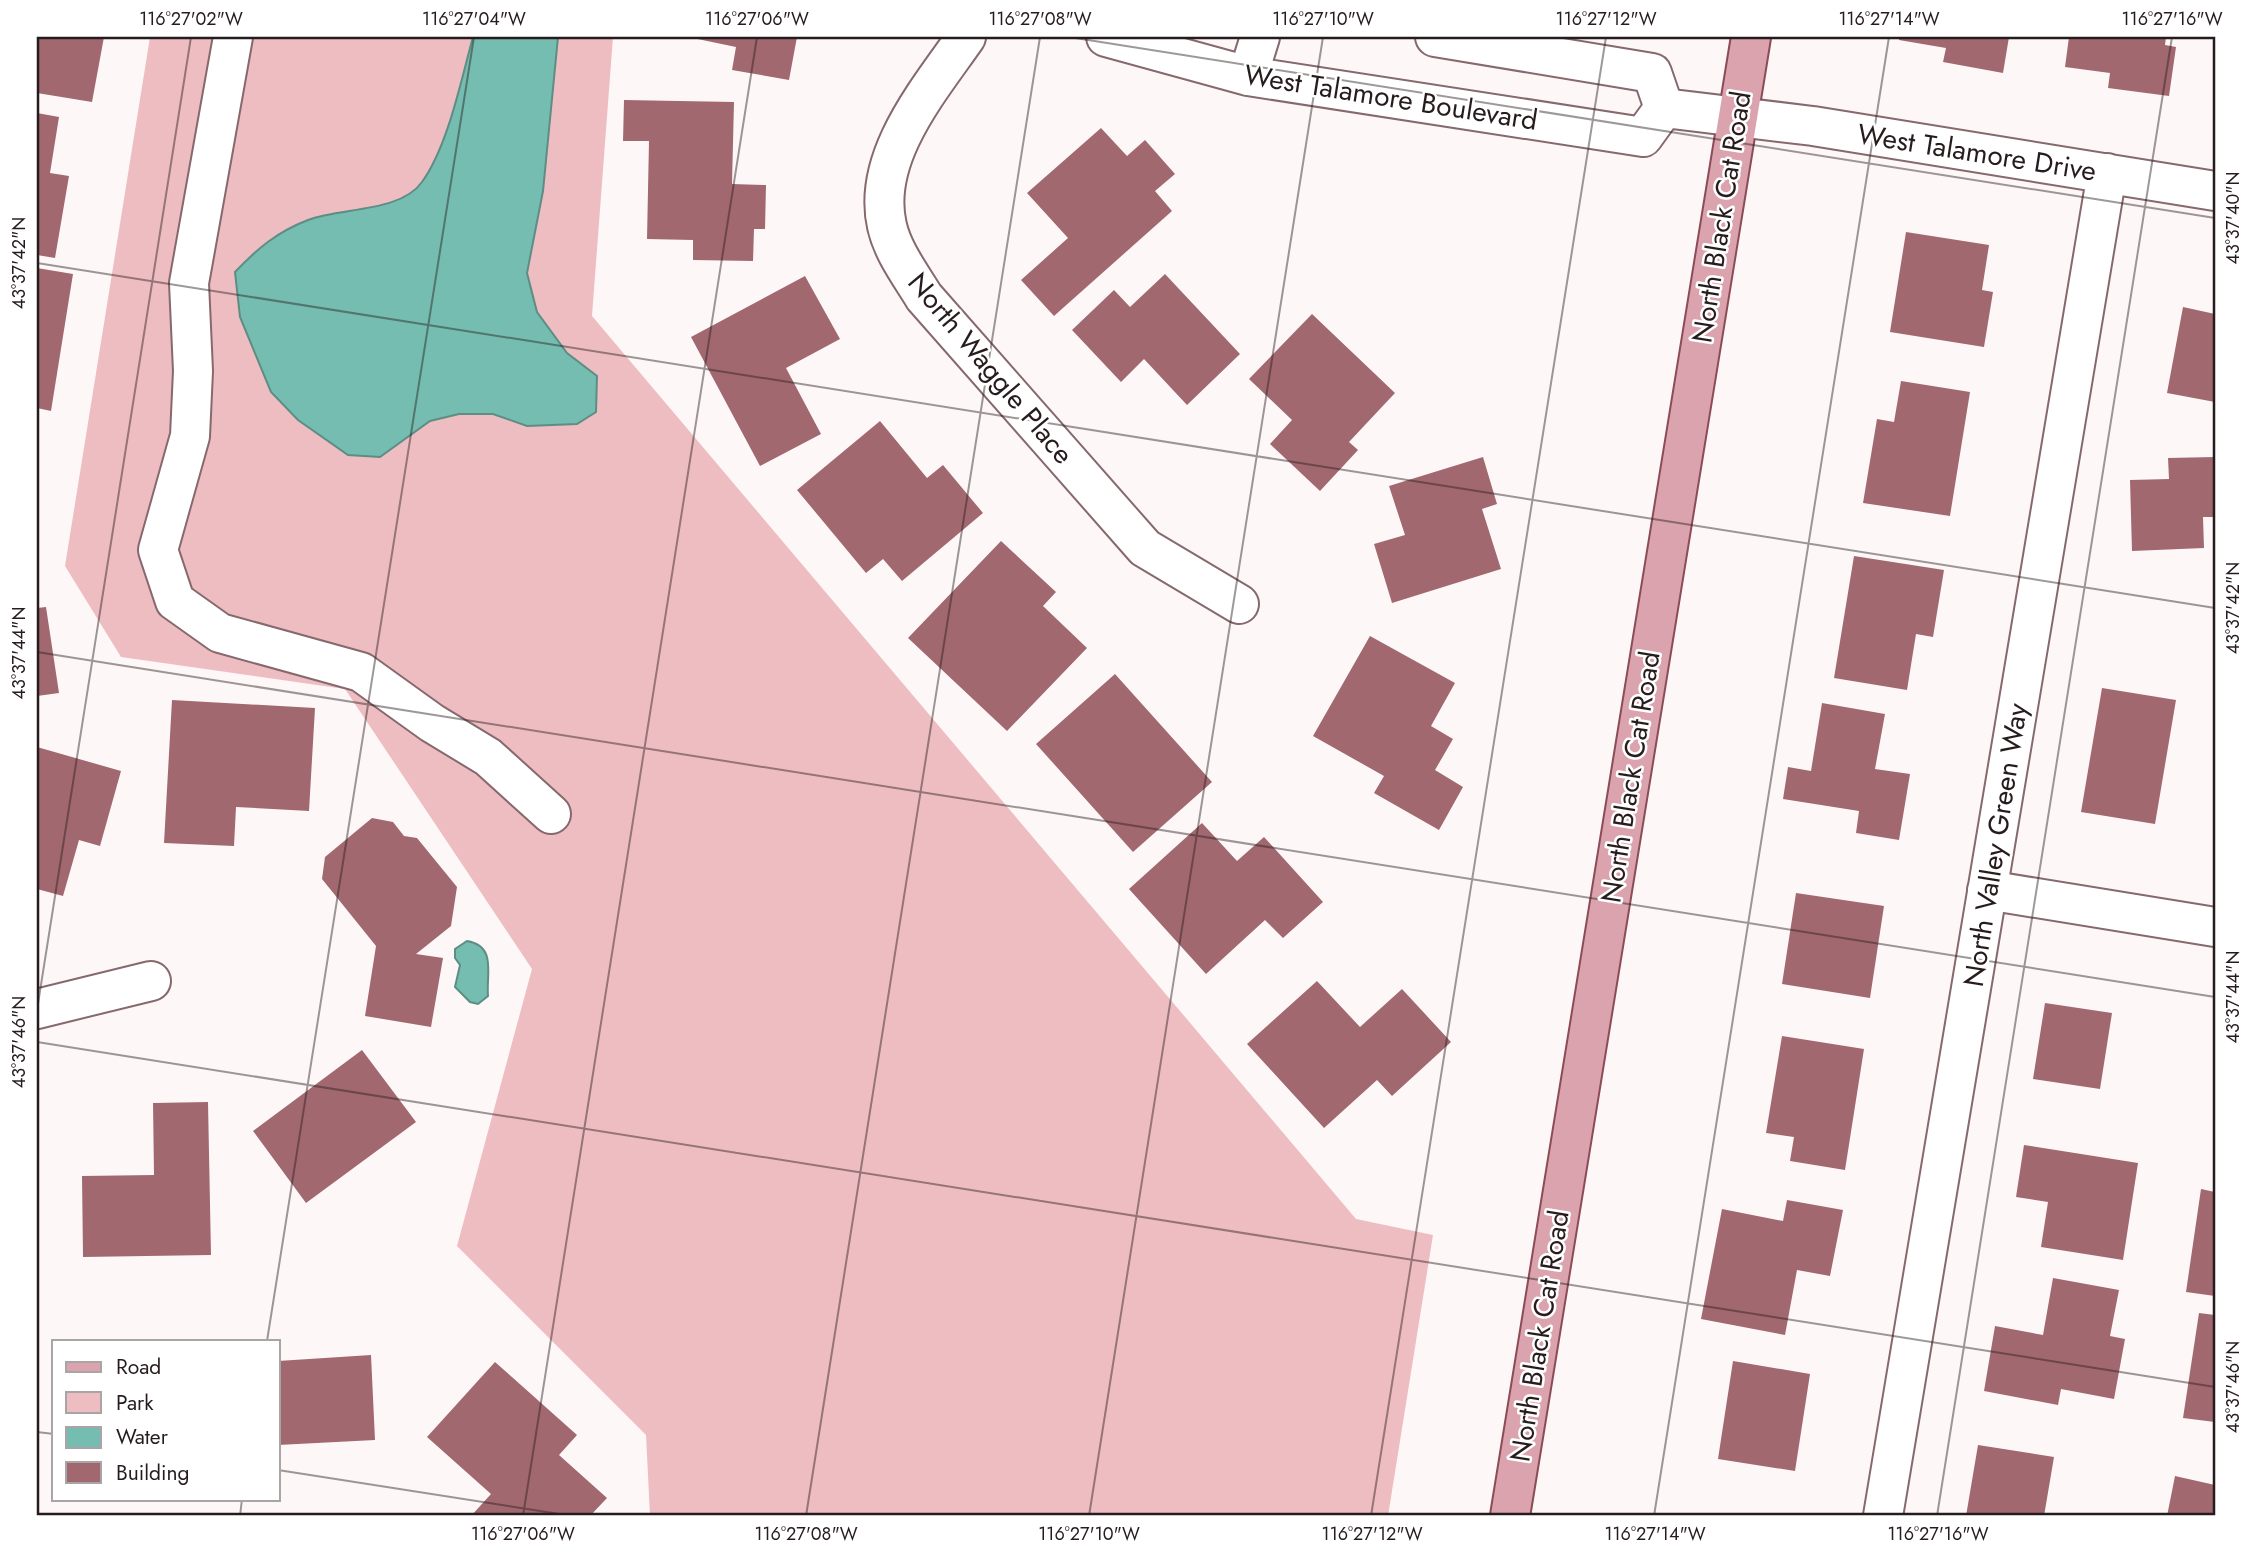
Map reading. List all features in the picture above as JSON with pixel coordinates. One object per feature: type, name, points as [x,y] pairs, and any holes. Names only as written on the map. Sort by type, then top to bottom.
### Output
[{"type":"main road","name":"North Black Cat Road","points":[[1510,1516],[1751,37]]},
{"type":"street","points":[[233,37],[189,283],[193,371],[190,436],[158,550],[175,601],[220,633],[361,672],[488,757],[551,814]]},
{"type":"street","name":"North Waggle Place","points":[[966,37],[917,108],[894,155],[886,189],[886,224],[895,251],[924,297],[1145,548],[1239,604]]},
{"type":"street","name":"West Talamore Boulevard","points":[[1106,37],[1248,76],[1643,137],[1664,108]]},
{"type":"street","points":[[1248,76],[1261,37]]},
{"type":"street","points":[[1435,37],[1652,73],[1664,108],[1738,117]]},
{"type":"street","name":"West Talamore Drive","points":[[1738,117],[2215,191]]},
{"type":"street","name":"North Valley Green Way","points":[[1883,1516],[2107,173]]},
{"type":"street","points":[[1987,890],[2215,926]]},
{"type":"street","points":[[37,1009],[150,981]]},
{"type":"green space","points":[[150,37],[613,37],[592,316],[1356,1219],[1433,1235],[1388,1516],[650,1516],[646,1435],[457,1246],[532,969],[345,689],[121,657],[65,566]]},
{"type":"water","points":[[473,37],[558,37],[543,191],[527,273],[537,312],[567,353],[597,376],[596,412],[577,424],[527,426],[493,414],[459,414],[430,421],[380,457],[348,455],[298,420],[271,392],[240,317],[235,272],[268,242],[308,220],[385,204],[412,192],[422,182],[439,150],[453,112]]},
{"type":"water","points":[[467,941],[483,949],[488,962],[488,996],[478,1004],[470,1002],[455,987],[460,965],[455,958],[455,949]]},
{"type":"building","points":[[37,37],[104,37],[92,102],[37,93]]},
{"type":"building","points":[[688,37],[797,37],[789,80],[732,70],[736,47]]},
{"type":"building","points":[[1899,37],[2009,37],[2003,73],[1943,62],[1946,48],[1899,40]]},
{"type":"building","points":[[2069,37],[2166,37],[2165,45],[2176,47],[2169,96],[2108,88],[2110,73],[2065,67]]},
{"type":"building","points":[[624,100],[734,102],[732,184],[766,185],[765,229],[754,229],[753,261],[693,260],[693,240],[647,239],[649,141],[623,141]]},
{"type":"building","points":[[37,113],[59,117],[50,173],[69,176],[55,258],[37,255]]},
{"type":"building","points":[[1101,128],[1127,156],[1145,140],[1175,174],[1155,191],[1172,211],[1054,316],[1021,280],[1068,238],[1027,193]]},
{"type":"building","points":[[1906,232],[1989,245],[1982,290],[1993,292],[1984,347],[1890,332]]},
{"type":"building","points":[[37,268],[73,274],[51,411],[37,408]]},
{"type":"building","points":[[1165,274],[1240,354],[1187,405],[1144,359],[1121,382],[1072,330],[1114,290],[1130,307]]},
{"type":"building","points":[[805,276],[840,339],[786,368],[821,434],[760,466],[691,337]]},
{"type":"building","points":[[2183,307],[2215,314],[2215,402],[2167,393]]},
{"type":"building","points":[[1312,314],[1395,393],[1349,442],[1358,450],[1320,491],[1270,444],[1292,420],[1249,379]]},
{"type":"building","points":[[1901,381],[1970,392],[1950,516],[1863,503],[1877,419],[1894,422]]},
{"type":"building","points":[[880,421],[927,478],[943,465],[983,513],[902,581],[883,559],[866,573],[797,490]]},
{"type":"building","points":[[1483,457],[1497,504],[1482,509],[1501,569],[1392,603],[1374,544],[1405,535],[1389,486]]},
{"type":"building","points":[[2215,457],[2215,517],[2203,517],[2204,548],[2132,551],[2130,480],[2169,479],[2168,458]]},
{"type":"building","points":[[1001,541],[1056,592],[1043,606],[1087,648],[1007,731],[908,638]]},
{"type":"building","points":[[1854,556],[1944,570],[1933,637],[1916,634],[1907,690],[1834,678]]},
{"type":"building","points":[[46,607],[59,693],[37,696],[37,608]]},
{"type":"building","points":[[1370,636],[1455,683],[1431,726],[1453,739],[1435,770],[1463,787],[1439,830],[1374,793],[1384,776],[1313,736]]},
{"type":"building","points":[[1115,674],[1212,782],[1133,852],[1036,744]]},
{"type":"building","points":[[2102,688],[2176,700],[2155,824],[2081,812]]},
{"type":"building","points":[[172,700],[315,708],[309,811],[236,807],[234,846],[164,843]]},
{"type":"building","points":[[1822,703],[1885,714],[1875,769],[1910,774],[1899,840],[1856,833],[1859,811],[1783,799],[1788,767],[1811,771]]},
{"type":"building","points":[[37,747],[121,771],[100,846],[79,840],[63,896],[37,889]]},
{"type":"building","points":[[372,818],[393,822],[404,836],[417,838],[457,887],[451,926],[416,954],[443,958],[431,1027],[365,1016],[376,946],[322,879],[325,857]]},
{"type":"building","points":[[1202,823],[1237,861],[1264,837],[1323,902],[1283,938],[1265,920],[1206,974],[1129,889]]},
{"type":"building","points":[[1796,893],[1884,906],[1870,998],[1782,984]]},
{"type":"building","points":[[1317,981],[1360,1027],[1402,989],[1451,1042],[1392,1096],[1377,1080],[1324,1128],[1247,1044]]},
{"type":"building","points":[[2045,1003],[2112,1013],[2100,1089],[2033,1079]]},
{"type":"building","points":[[1782,1036],[1864,1049],[1845,1170],[1790,1161],[1794,1137],[1766,1133]]},
{"type":"building","points":[[362,1050],[416,1122],[306,1203],[253,1131]]},
{"type":"building","points":[[208,1102],[211,1255],[83,1257],[82,1176],[154,1175],[153,1103]]},
{"type":"building","points":[[2024,1145],[2138,1163],[2123,1260],[2041,1247],[2048,1202],[2016,1197]]},
{"type":"building","points":[[2201,1189],[2215,1192],[2215,1296],[2186,1292]]},
{"type":"building","points":[[1787,1200],[1843,1210],[1830,1276],[1797,1270],[1785,1335],[1701,1319],[1722,1209],[1783,1221]]},
{"type":"building","points":[[2053,1278],[2119,1290],[2110,1336],[2125,1339],[2114,1399],[2061,1389],[2058,1405],[1984,1391],[1995,1326],[2043,1335]]},
{"type":"building","points":[[2199,1313],[2215,1315],[2215,1422],[2183,1418]]},
{"type":"building","points":[[371,1355],[375,1440],[280,1445],[280,1361]]},
{"type":"building","points":[[1733,1361],[1810,1374],[1795,1471],[1718,1459]]},
{"type":"building","points":[[495,1362],[577,1435],[559,1455],[607,1498],[590,1516],[471,1516],[491,1494],[427,1437]]},
{"type":"building","points":[[1978,1445],[2054,1457],[2044,1516],[1966,1516]]},
{"type":"building","points":[[2175,1476],[2215,1485],[2215,1516],[2167,1516]]}]
